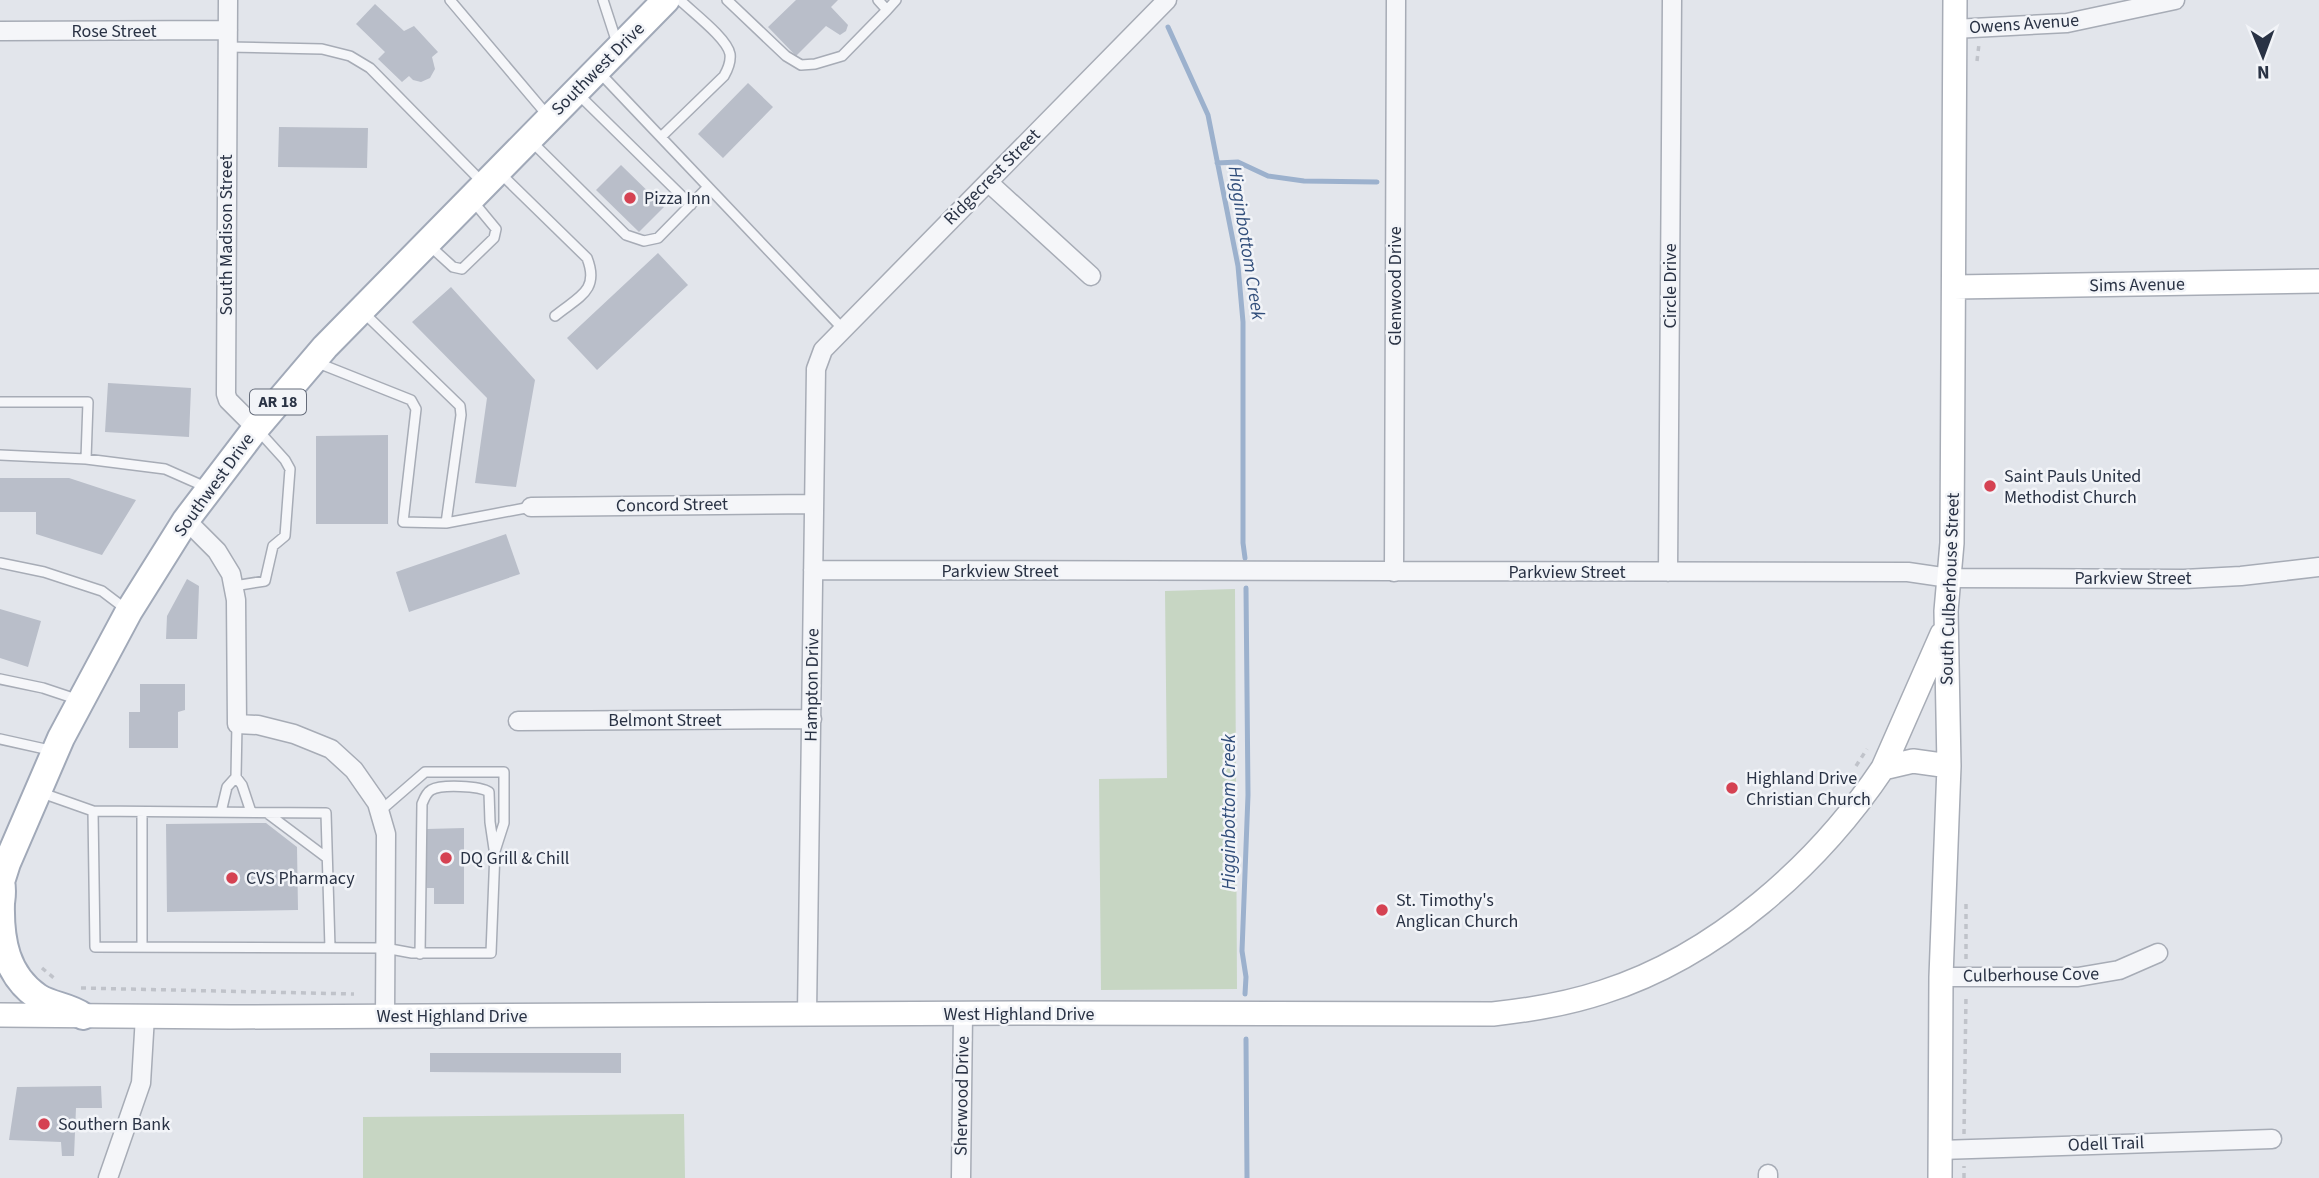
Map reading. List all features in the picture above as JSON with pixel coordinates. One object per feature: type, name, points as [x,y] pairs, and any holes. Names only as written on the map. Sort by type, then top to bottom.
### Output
[{"type":"main road","name":"Southwest Drive","points":[[0,883],[55,751],[129,611],[186,520],[256,428],[313,361],[426,242],[666,0]]},
{"type":"main road","points":[[0,883],[3,894],[2,944],[12,971],[36,996],[74,1009],[83,1016]]},
{"type":"street","name":"South Madison Street","points":[[228,0],[226,394],[228,400],[256,428]]},
{"type":"street","name":"Ridgecrest Street","points":[[820,357],[823,350],[843,329],[1167,0]]},
{"type":"street","name":"Glenwood Drive","points":[[1394,572],[1396,0]]},
{"type":"street","name":"Circle Drive","points":[[1668,572],[1672,0]]},
{"type":"street","name":"South Culberhouse Street","points":[[1940,1178],[1941,976],[1949,765],[1946,625],[1952,543],[1955,0]]},
{"type":"street","name":"Owens Avenue","points":[[1954,29],[2067,23],[2175,0]]},
{"type":"street","name":"Rose Street","points":[[0,31],[228,39]]},
{"type":"street","points":[[988,182],[1091,276]]},
{"type":"street","name":"Sims Avenue","points":[[1954,287],[2319,281]]},
{"type":"street","name":"Hampton Drive","points":[[807,1014],[816,369],[820,357]]},
{"type":"street","name":"Concord Street","points":[[531,507],[814,504]]},
{"type":"street","points":[[186,520],[217,551],[231,574],[236,600],[237,724],[258,725],[295,734],[331,749],[354,771],[377,803],[386,834],[385,1017]]},
{"type":"street","name":"Parkview Street","points":[[813,570],[1908,572],[1949,578],[2184,579],[2319,567]]},
{"type":"street","name":"West Highland Drive","points":[[0,1015],[385,1017],[1493,1014],[1535,1009],[1576,1000],[1630,982],[1667,965],[1750,912],[1807,859],[1847,816],[1883,768],[1946,625]]},
{"type":"street","name":"Belmont Street","points":[[518,721],[812,719]]},
{"type":"street","points":[[1883,768],[1913,761],[1949,765]]},
{"type":"street","name":"Culberhouse Cove","points":[[1941,976],[2078,977],[2119,970],[2158,953]]},
{"type":"street","name":"Sherwood Drive","points":[[961,1178],[963,1014]]},
{"type":"street","points":[[108,1178],[141,1083],[145,1016]]},
{"type":"street","name":"Odell Trail","points":[[1940,1150],[2272,1139]]},
{"type":"lane","points":[[450,0],[549,118]]},
{"type":"lane","points":[[603,0],[619,48]]},
{"type":"lane","points":[[661,137],[724,76],[729,66],[730,53],[722,41],[680,0]]},
{"type":"lane","points":[[878,0],[887,9]]},
{"type":"lane","points":[[733,2],[786,56],[801,65],[842,56],[896,0]]},
{"type":"lane","points":[[228,39],[322,50],[350,56],[370,68],[483,184],[587,258],[593,280],[586,291],[555,316]]},
{"type":"lane","points":[[597,70],[843,329]]},
{"type":"lane","points":[[575,92],[691,205]]},
{"type":"lane","points":[[528,139],[626,235],[644,241],[658,239],[708,187]]},
{"type":"lane","points":[[426,242],[457,270],[462,269],[494,238],[496,229],[483,184]]},
{"type":"lane","points":[[361,310],[460,407],[446,523]]},
{"type":"lane","points":[[313,361],[411,400],[414,404],[416,409],[403,522],[446,523],[531,507]]},
{"type":"lane","points":[[0,402],[88,402],[86,459]]},
{"type":"lane","points":[[234,586],[265,581],[273,546],[285,536],[290,469],[256,428]]},
{"type":"lane","points":[[0,455],[86,459],[164,469],[210,489]]},
{"type":"lane","points":[[0,563],[44,572],[102,591],[129,611]]},
{"type":"lane","points":[[0,679],[43,688],[81,701]]},
{"type":"lane","points":[[237,724],[236,777],[242,785],[251,812]]},
{"type":"lane","points":[[0,740],[55,751]]},
{"type":"lane","points":[[380,811],[425,772],[504,772],[504,823],[495,851]]},
{"type":"lane","points":[[221,812],[226,787],[236,777]]},
{"type":"lane","points":[[93,811],[94,947],[386,948],[420,954],[491,953],[495,851],[489,792],[484,788],[441,787],[429,790],[422,804],[420,954]]},
{"type":"lane","points":[[38,791],[93,811],[326,813],[330,948]]},
{"type":"lane","points":[[142,812],[142,947]]},
{"type":"lane","points":[[266,813],[327,858]]},
{"type":"path","points":[[1850,776],[1870,745]]},
{"type":"path","points":[[42,968],[59,982]]},
{"type":"path","points":[[72,986],[84,989],[385,994]]},
{"type":"green space","points":[[1235,589],[1237,989],[1101,990],[1099,779],[1167,778],[1165,591]]},
{"type":"green space","points":[[684,1114],[685,1178],[363,1178],[363,1117]]},
{"type":"building","points":[[796,0],[838,0],[831,7],[848,25],[846,31],[840,35],[826,26],[796,56],[768,27]]},
{"type":"building","points":[[375,4],[404,31],[414,26],[438,52],[432,57],[435,69],[430,78],[421,82],[409,76],[402,82],[378,59],[385,52],[356,24]]},
{"type":"building","points":[[748,83],[773,107],[723,158],[698,134]]},
{"type":"building","points":[[279,127],[368,128],[367,168],[278,167]]},
{"type":"building","name":"Pizza Inn","points":[[621,165],[664,207],[639,232],[596,190]]},
{"type":"building","points":[[658,253],[688,285],[597,370],[567,338]]},
{"type":"building","points":[[451,287],[535,380],[516,487],[475,483],[487,398],[412,322]]},
{"type":"building","points":[[108,383],[191,388],[189,437],[105,432]]},
{"type":"building","points":[[388,435],[388,524],[316,524],[316,436]]},
{"type":"building","points":[[0,478],[69,478],[136,500],[102,555],[36,534],[36,512],[0,512]]},
{"type":"building","points":[[506,534],[520,574],[409,612],[396,572]]},
{"type":"building","points":[[187,579],[199,586],[197,639],[166,639],[167,616]]},
{"type":"building","points":[[0,609],[41,621],[28,667],[0,658]]},
{"type":"building","points":[[140,684],[185,684],[185,710],[178,712],[178,748],[129,748],[129,712],[140,712]]},
{"type":"building","name":"CVS Pharmacy","points":[[266,823],[297,847],[298,910],[167,912],[166,824]]},
{"type":"building","name":"DQ Grill & Chill","points":[[464,828],[464,904],[434,904],[434,888],[427,888],[427,829]]},
{"type":"building","points":[[430,1053],[621,1053],[621,1073],[430,1072]]},
{"type":"building","name":"Southern Bank","points":[[101,1086],[102,1108],[76,1108],[74,1156],[62,1156],[61,1142],[9,1140],[17,1087]]},
{"type":"waterway","name":"Higginbottom Creek","points":[[1168,27],[1208,115],[1238,266],[1243,322],[1245,558]]},
{"type":"waterway","points":[[1217,163],[1238,162],[1268,176],[1304,181],[1377,182]]},
{"type":"waterway","name":"Higginbottom Creek","points":[[1245,994],[1246,977],[1242,951],[1248,795],[1246,588]]},
{"type":"waterway","name":"Higginbottom Creek","points":[[1246,1039],[1247,1178]]},
{"type":"place","name":"Pizza Inn","points":[[630,198]]},
{"type":"place","name":"Saint Pauls United Methodist Church","points":[[1990,486]]},
{"type":"place","name":"Highland Drive Christian Church","points":[[1732,788]]},
{"type":"place","name":"DQ Grill & Chill","points":[[446,858]]},
{"type":"place","name":"CVS Pharmacy","points":[[232,878]]},
{"type":"place","name":"St. Timothy's Anglican Church","points":[[1382,910]]},
{"type":"place","name":"Southern Bank","points":[[44,1124]]}]
